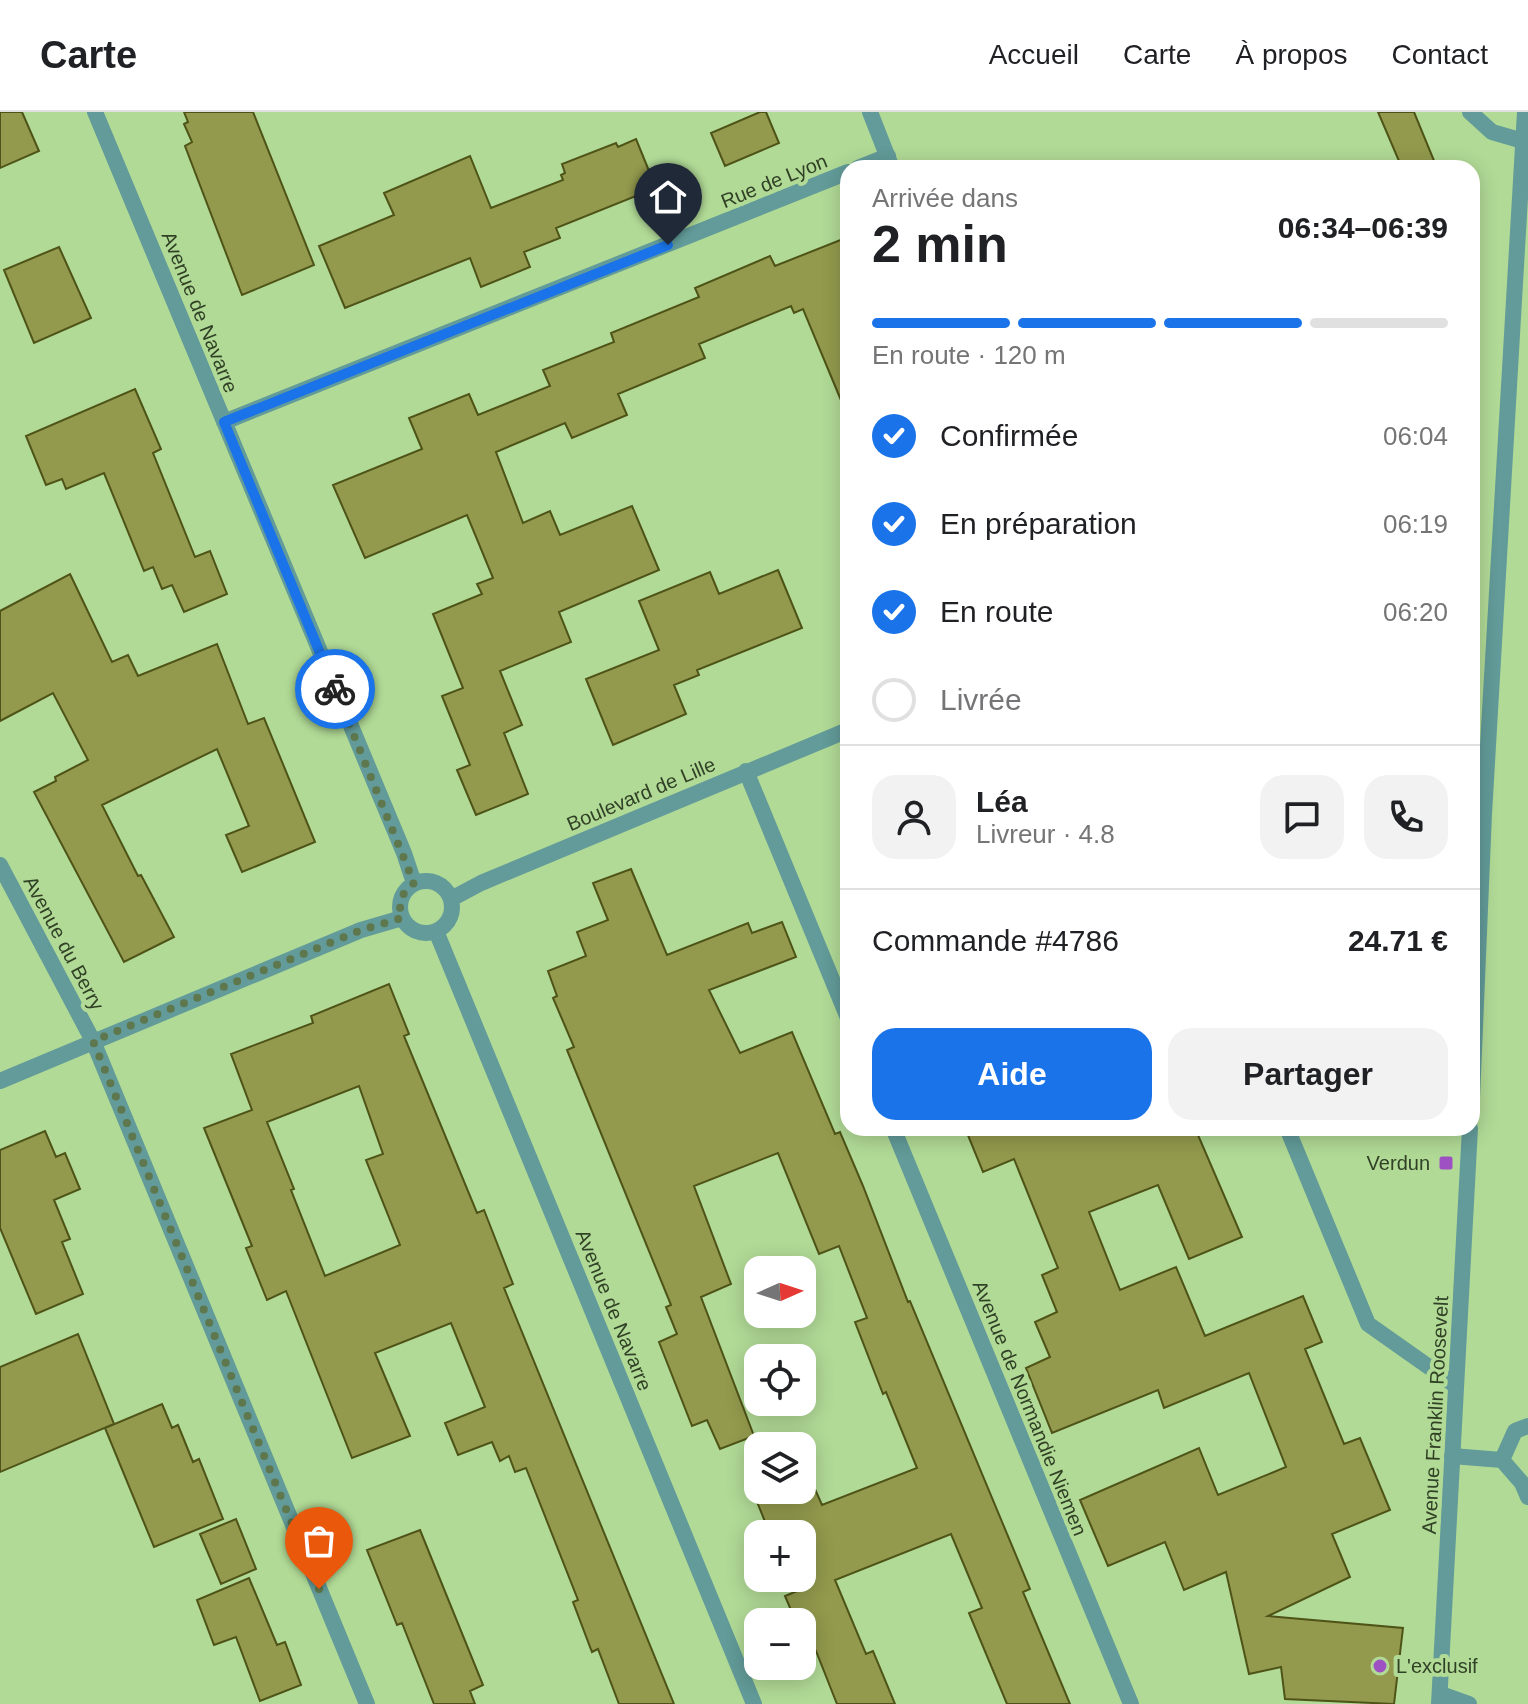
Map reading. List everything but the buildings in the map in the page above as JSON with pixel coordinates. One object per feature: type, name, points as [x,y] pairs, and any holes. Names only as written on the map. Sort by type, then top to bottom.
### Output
[{"type":"street","name":"Avenue de Navarre","points":[[95,112],[414,883]]},
{"type":"street","points":[[870,112],[889,160]]},
{"type":"street","points":[[1470,112],[1492,132],[1523,141]]},
{"type":"street","points":[[1480,919],[1520,321],[1525,112]]},
{"type":"street","name":"Rue de Lyon","points":[[224,422],[840,175]]},
{"type":"street","name":"Boulevard de Lille","points":[[451,899],[481,883],[840,733]]},
{"type":"street","points":[[746,771],[840,999]]},
{"type":"street","name":"Avenue du Berry","points":[[0,865],[93,1041],[367,1704]]},
{"type":"street","points":[[432,881],[447,891],[451,899],[448,921],[436,931],[413,930],[402,918],[400,902],[414,883],[432,881]]},
{"type":"street","points":[[0,1081],[361,930],[402,918]]},
{"type":"street","name":"Avenue de Navarre","points":[[436,931],[754,1704]]},
{"type":"street","name":"Avenue de Normandie Niemen","points":[[896,1136],[1131,1704]]},
{"type":"street","points":[[1290,1136],[1368,1324],[1456,1386]]},
{"type":"street","name":"Avenue Franklin Roosevelt","points":[[1440,1699],[1470,1136]]},
{"type":"street","points":[[1502,1460],[1515,1431],[1528,1426]]},
{"type":"street","points":[[1452,1456],[1502,1460],[1522,1483],[1528,1497]]},
{"type":"street","points":[[1440,1699],[1469,1704]]},
{"type":"way so far","points":[[319,1589],[93,1041],[361,930],[402,918],[400,902],[414,883],[335,689]]},
{"type":"place","name":"Verdun","points":[[1446,1163]]},
{"type":"place","name":"L'exclusif","points":[[1380,1666]]},
{"type":"route","points":[[335,689],[224,422],[668,245]]}]
